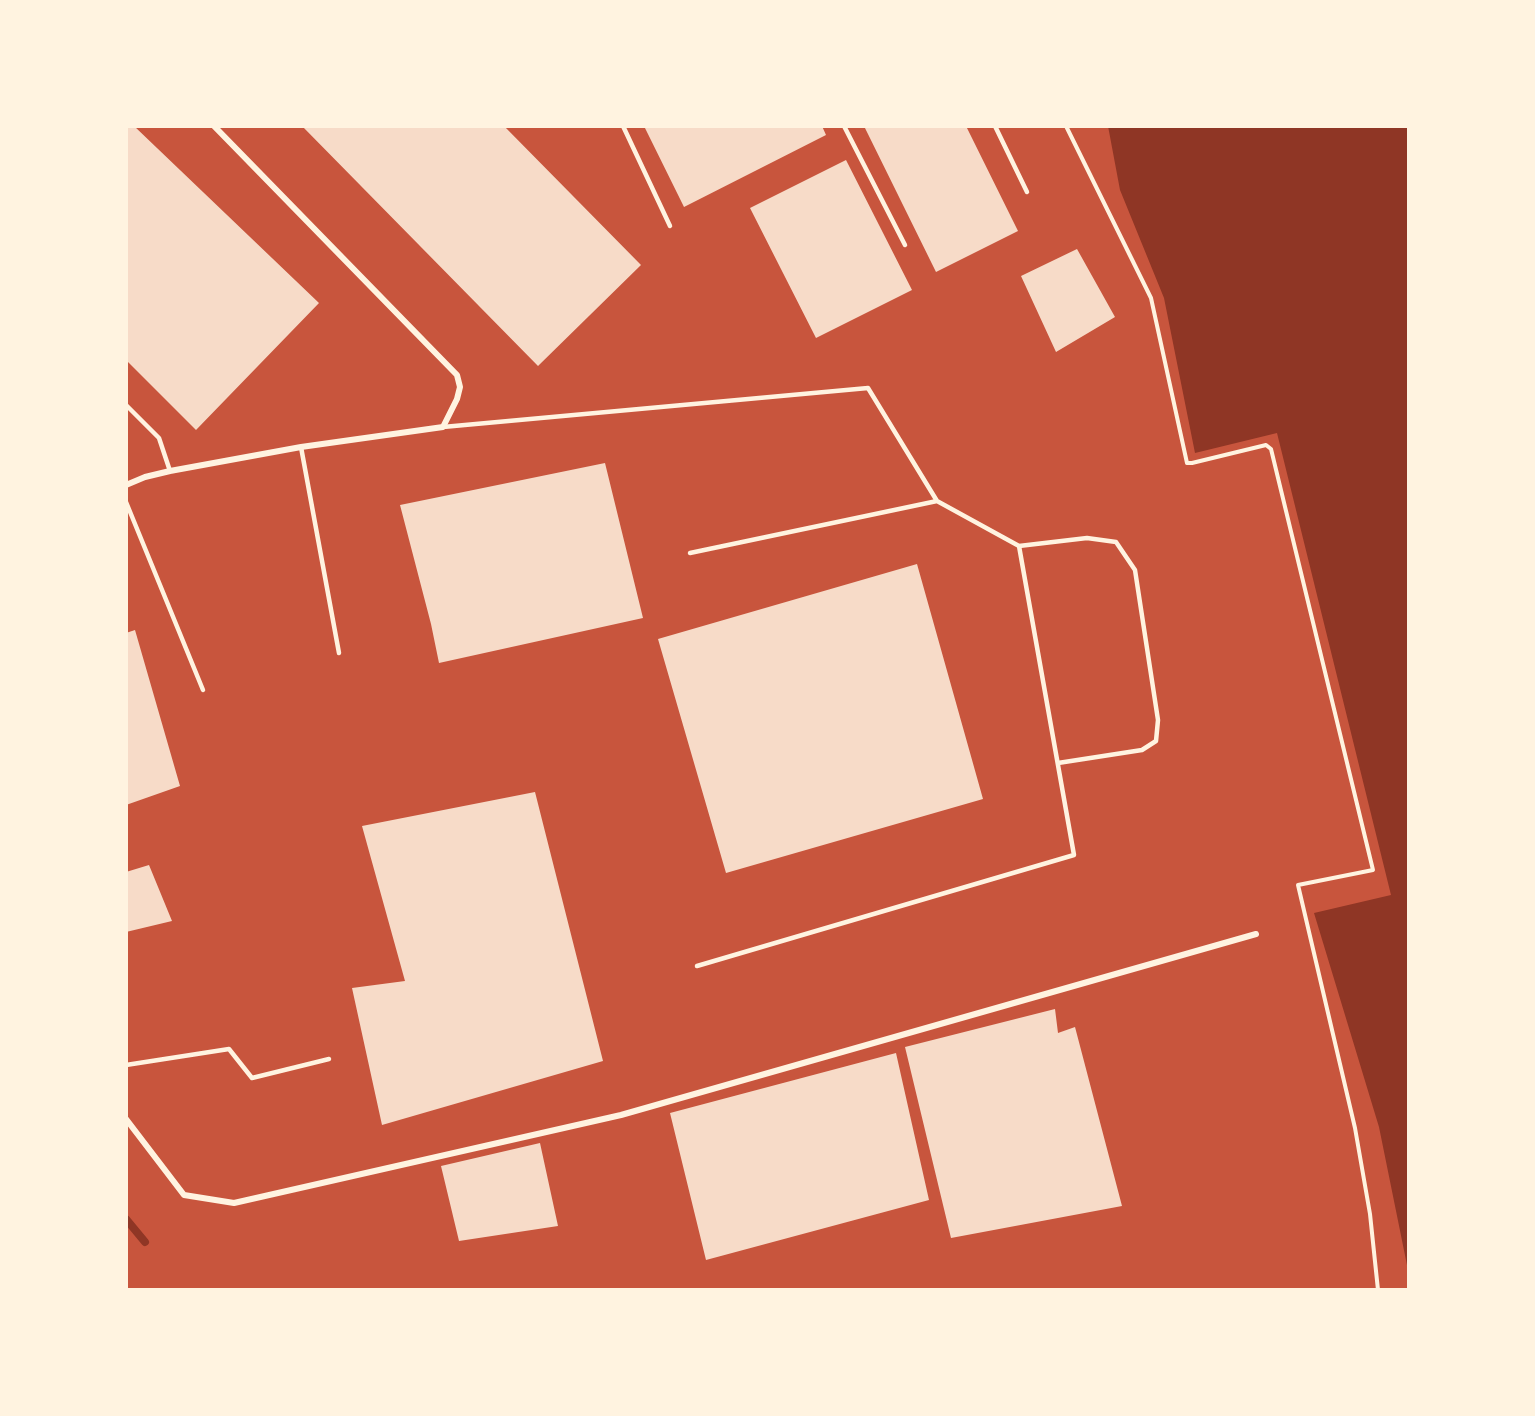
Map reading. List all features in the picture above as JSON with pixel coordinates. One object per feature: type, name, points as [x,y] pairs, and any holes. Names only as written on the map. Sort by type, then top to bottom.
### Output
[{"type":"street","points":[[126,485],[145,477],[170,471],[301,447],[443,427],[457,399],[460,387],[457,375],[214,126]]},
{"type":"street","points":[[126,1119],[184,1195],[234,1203],[621,1114],[1256,934]]},
{"type":"lane","points":[[623,126],[670,226]]},
{"type":"lane","points":[[843,126],[905,245]]},
{"type":"lane","points":[[996,126],[1027,192]]},
{"type":"lane","points":[[443,427],[868,388],[937,501],[1019,546],[1087,538],[1116,542],[1135,570],[1158,720],[1156,741],[1142,750],[1058,763]]},
{"type":"lane","points":[[126,405],[159,438],[170,471]]},
{"type":"lane","points":[[301,447],[339,653]]},
{"type":"lane","points":[[690,553],[937,501]]},
{"type":"lane","points":[[126,502],[203,690]]},
{"type":"lane","points":[[697,966],[1074,855],[1019,546]]},
{"type":"lane","points":[[126,1065],[229,1049],[252,1078],[329,1059]]},
{"type":"path","points":[[1066,126],[1151,298],[1187,463],[1266,445],[1271,449],[1373,870],[1298,885],[1355,1128],[1370,1214],[1378,1290]]},
{"type":"shaded area","points":[[1108,126],[1409,126],[1409,1275],[1379,1127],[1314,913],[1391,895],[1277,433],[1195,453],[1164,298],[1120,190]]},
{"type":"building","points":[[126,126],[134,126],[319,303],[196,430],[126,360]]},
{"type":"building","points":[[302,126],[504,126],[641,265],[538,366]]},
{"type":"building","points":[[644,126],[822,126],[826,135],[684,207]]},
{"type":"building","points":[[864,126],[966,126],[1018,231],[936,272]]},
{"type":"building","points":[[846,160],[912,290],[816,338],[750,208]]},
{"type":"building","points":[[1077,249],[1115,317],[1056,352],[1021,276]]},
{"type":"building","points":[[605,463],[643,618],[439,663],[400,505]]},
{"type":"building","points":[[917,564],[983,799],[726,873],[658,639]]},
{"type":"building","points":[[135,630],[180,786],[126,805],[126,633]]},
{"type":"building","points":[[535,792],[603,1061],[382,1125],[352,988],[405,981],[362,826]]},
{"type":"building","points":[[149,865],[172,921],[126,932],[126,872]]},
{"type":"building","points":[[1055,1009],[1058,1033],[1075,1027],[1122,1206],[951,1238],[905,1047]]},
{"type":"building","points":[[896,1053],[929,1200],[706,1260],[670,1113]]},
{"type":"building","points":[[540,1143],[558,1226],[459,1241],[441,1166]]},
{"type":"waterway","points":[[126,1219],[145,1242]]}]
